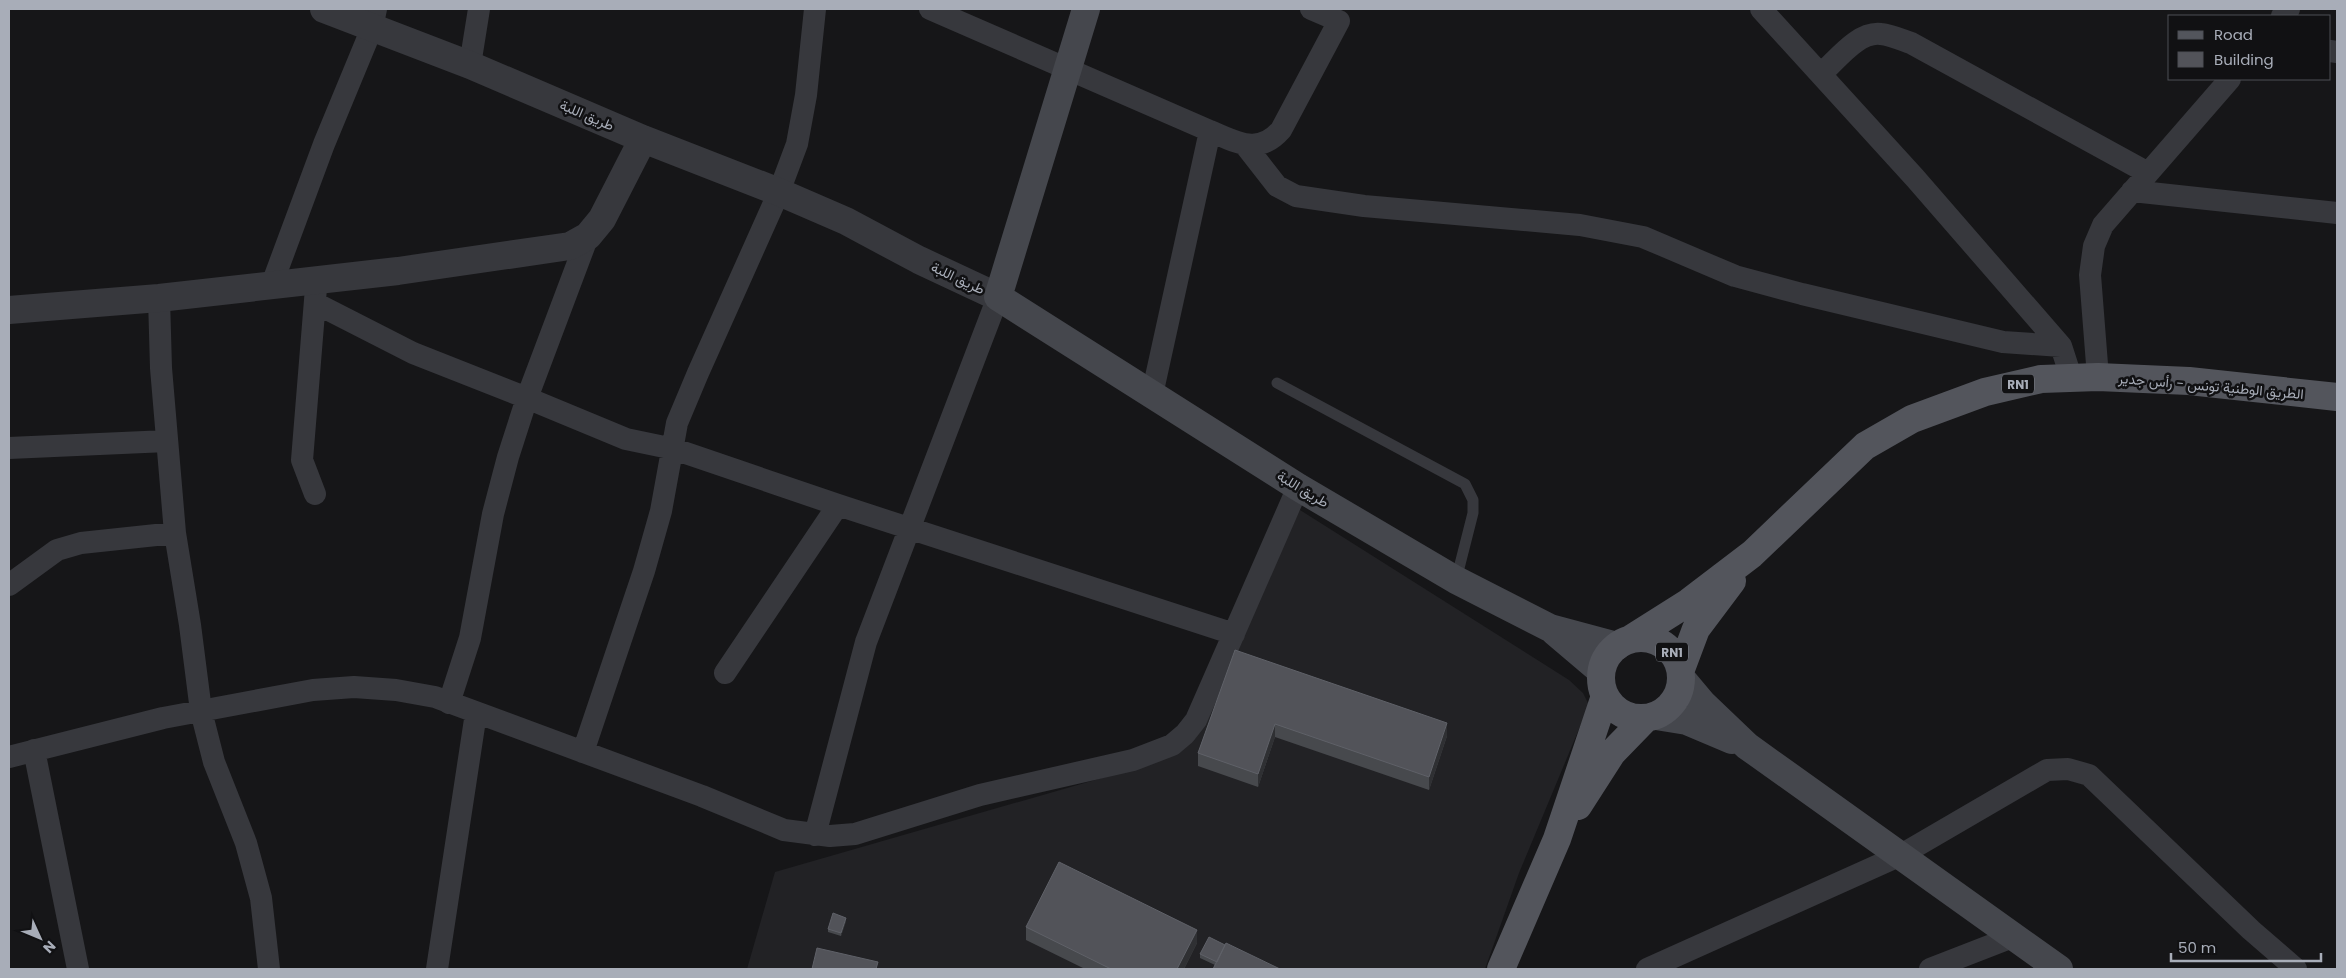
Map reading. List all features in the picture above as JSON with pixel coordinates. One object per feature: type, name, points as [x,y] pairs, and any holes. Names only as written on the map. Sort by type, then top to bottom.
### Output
[{"type":"main road","points":[[998,296],[1086,9]]},
{"type":"main road","name":"طريق اللبة","points":[[998,296],[1298,487],[1456,580],[1550,628],[1624,642]]},
{"type":"main road","name":"الطريق الوطنية تونس - رأس جدير","points":[[1624,642],[1689,602],[1752,554],[1865,446],[1912,419],[1985,392],[2041,379],[2071,376],[2190,381],[2337,397]]},
{"type":"main road","name":"الطريق الوطنية تونس - رأس جدير","points":[[1682,674],[1696,629],[1752,554]]},
{"type":"main road","name":"طريق اللبة","points":[[1550,628],[1603,683]]},
{"type":"main road","name":"RN1","points":[[1501,969],[1557,839],[1603,683],[1610,652],[1624,642],[1645,637],[1658,640],[1672,652],[1682,674],[1680,690],[1675,701],[1666,710],[1651,717],[1612,753],[1557,839]]},
{"type":"main road","points":[[1682,674],[1703,704],[1747,746],[2059,969]]},
{"type":"main road","points":[[1603,683],[1610,704],[1626,716],[1686,721],[1747,746]]},
{"type":"street","name":"طريق اللبة","points":[[324,9],[374,18],[470,65],[643,139],[780,192],[846,221],[919,260],[998,296]]},
{"type":"street","points":[[470,65],[479,9]]},
{"type":"street","points":[[583,752],[644,570],[661,511],[678,423],[698,373],[780,192],[798,136],[806,95],[815,9]]},
{"type":"street","points":[[930,9],[1245,145],[1266,143],[1281,130],[1344,15],[1311,9]]},
{"type":"street","points":[[1761,9],[1916,178],[2061,346],[2071,376]]},
{"type":"street","points":[[272,284],[324,144],[374,18]]},
{"type":"street","points":[[1821,74],[1857,41],[1870,34],[1882,34],[1904,41],[2148,173]]},
{"type":"street","points":[[2098,377],[2090,275],[2094,246],[2103,225],[2229,80]]},
{"type":"street","points":[[1152,395],[1210,131]]},
{"type":"street","points":[[449,702],[470,638],[494,514],[508,457],[527,398],[588,236],[602,219],[643,139]]},
{"type":"street","points":[[1245,145],[1277,186],[1296,196],[1364,206],[1580,225],[1643,237],[1735,276],[1802,294],[2003,342],[2061,346]]},
{"type":"street","points":[[2132,191],[2337,213]]},
{"type":"street","points":[[9,310],[159,298],[272,284],[315,291],[398,271],[570,246],[588,236]]},
{"type":"street","points":[[315,291],[413,353],[626,439],[674,448],[838,505],[1234,634]]},
{"type":"street","points":[[315,291],[302,460],[315,494]]},
{"type":"street","points":[[814,835],[866,642],[998,296]]},
{"type":"street","points":[[159,298],[166,441],[175,532],[201,711],[214,762],[246,843],[261,898],[269,969]]},
{"type":"street","points":[[9,448],[166,441]]},
{"type":"street","points":[[9,757],[201,711],[314,690],[354,687],[396,690],[435,697],[449,702],[702,796],[784,830],[814,835],[855,834],[980,796],[1133,760],[1172,745],[1185,734],[1196,720],[1298,487]]},
{"type":"street","points":[[725,673],[838,505]]},
{"type":"street","points":[[9,586],[57,550],[82,543],[175,532]]},
{"type":"street","points":[[437,969],[476,713]]},
{"type":"street","points":[[34,750],[78,969]]},
{"type":"street","points":[[1647,969],[1901,855],[2046,770],[2068,769],[2089,775],[2250,930],[2296,969]]},
{"type":"street","points":[[1930,969],[2015,936]]},
{"type":"lane","points":[[1277,383],[1465,484],[1473,500],[1473,514],[1456,580]]},
{"type":"shaded area","points":[[1300,510],[1569,680],[1583,693],[1589,705],[1519,873],[1485,969],[747,969],[775,872],[1147,765],[1173,751]]},
{"type":"building","points":[[1235,650],[1447,723],[1429,777],[1275,724],[1258,774],[1198,753]]},
{"type":"building","points":[[1059,862],[1197,930],[1177,969],[1111,969],[1026,927]]},
{"type":"building","points":[[833,913],[846,918],[841,933],[828,929]]},
{"type":"building","points":[[1209,937],[1225,945],[1217,962],[1200,954]]},
{"type":"building","points":[[1226,943],[1280,969],[1213,969]]},
{"type":"building","points":[[817,948],[878,962],[876,969],[812,969]]}]
